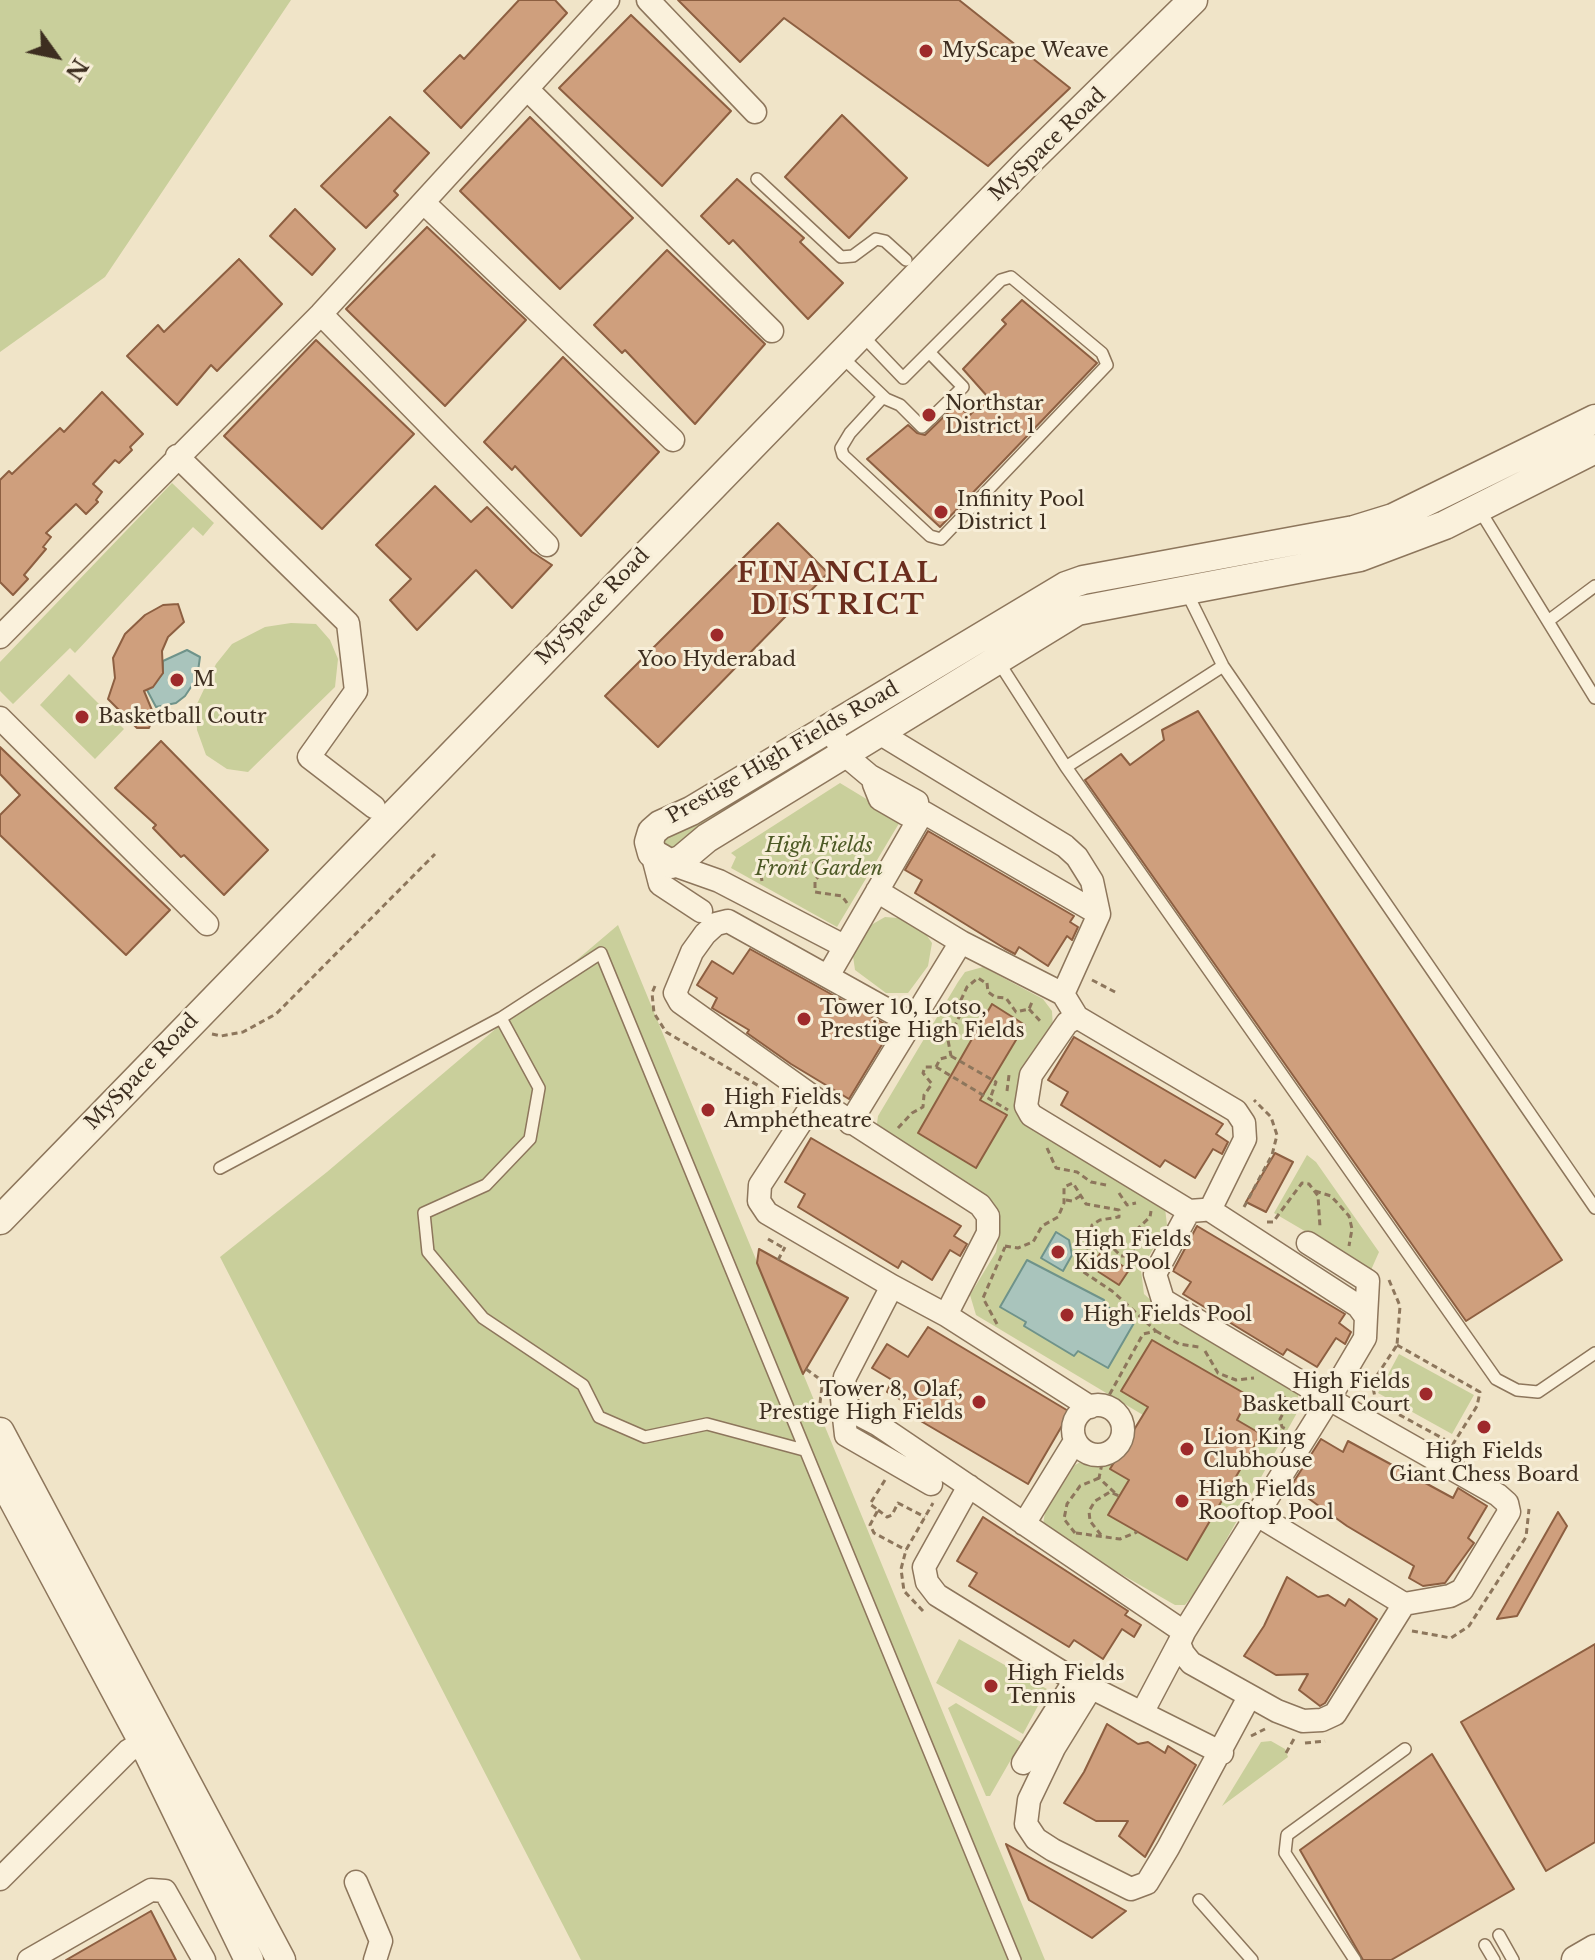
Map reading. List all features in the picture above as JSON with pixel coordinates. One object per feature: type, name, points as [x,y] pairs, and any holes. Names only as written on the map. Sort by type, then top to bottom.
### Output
[{"type":"street","points":[[0,637],[321,314],[529,91],[608,0]]},
{"type":"street","points":[[648,0],[755,112]]},
{"type":"street","name":"MySpace Road","points":[[0,1220],[860,334],[906,260],[1019,144],[1172,0]]},
{"type":"street","name":"MySpace Road","points":[[0,1192],[374,807],[884,296],[1193,0]]},
{"type":"street","points":[[529,91],[772,331]]},
{"type":"street","points":[[424,203],[673,440]]},
{"type":"street","points":[[321,314],[547,545]]},
{"type":"street","name":"Prestige High Fields Road","points":[[1595,419],[1472,496],[1403,543],[1360,557],[1077,611],[881,734],[662,859],[649,842],[652,832],[660,825],[691,811],[1066,586],[1304,537],[1354,530],[1472,496],[1595,449]]},
{"type":"street","points":[[177,456],[348,623],[356,691],[309,757],[374,807]]},
{"type":"street","points":[[1304,537],[1307,567]]},
{"type":"street","points":[[0,718],[207,924]]},
{"type":"street","points":[[829,728],[845,755],[912,808]]},
{"type":"street","points":[[881,734],[1065,846],[1077,857],[1092,881],[1099,914],[1063,994]]},
{"type":"street","points":[[828,976],[923,812],[1099,914]]},
{"type":"street","points":[[701,911],[660,884],[662,859],[719,881],[844,946]]},
{"type":"street","points":[[877,891],[997,962],[1063,994],[1077,1017],[1236,1111],[1244,1123],[1245,1139],[1155,1274],[1163,1300],[1507,1503],[1509,1512],[1462,1590],[1450,1596],[1404,1604],[1259,1516]]},
{"type":"street","points":[[911,1023],[728,921],[716,924],[705,934],[692,952],[675,993],[680,1002],[850,1123],[980,1205],[988,1216],[988,1233],[946,1315]]},
{"type":"street","points":[[850,1123],[961,942]]},
{"type":"street","points":[[1077,1017],[1067,1023],[1031,1075],[1026,1106],[1031,1115],[1200,1210],[1358,1306],[1366,1317]]},
{"type":"street","points":[[816,1099],[760,1185],[759,1201],[767,1213],[946,1315],[1097,1407],[1117,1415],[1123,1430],[1118,1445],[1104,1454],[1084,1451],[1075,1441]]},
{"type":"street","points":[[1142,1713],[1182,1637],[1259,1516],[1365,1338],[1368,1281],[1319,1239]]},
{"type":"street","points":[[892,1286],[845,1377],[842,1399],[846,1435],[931,1484]]},
{"type":"street","points":[[842,1399],[854,1412],[1045,1538],[1182,1637],[1191,1663],[1249,1697],[1303,1721],[1335,1714],[1404,1604]]},
{"type":"street","points":[[1024,1524],[1075,1441],[1077,1417],[1097,1407]]},
{"type":"street","points":[[0,1432],[281,1960]]},
{"type":"street","points":[[0,1475],[143,1742],[249,1960]]},
{"type":"street","points":[[969,1486],[931,1549],[924,1567],[927,1582],[937,1595],[1083,1684],[1222,1753]]},
{"type":"street","points":[[1083,1684],[1029,1800],[1026,1824],[1036,1839],[1053,1850],[1131,1889],[1147,1883],[1222,1753],[1249,1697]]},
{"type":"street","points":[[1023,1763],[1083,1684]]},
{"type":"street","points":[[0,1879],[128,1751],[143,1742]]},
{"type":"street","points":[[356,1882],[381,1941],[375,1960]]},
{"type":"street","points":[[29,1960],[151,1890],[165,1891],[204,1960]]},
{"type":"street","points":[[1576,1960],[1595,1949]]},
{"type":"lane","points":[[757,179],[841,257],[853,256],[876,239],[885,241],[906,260]]},
{"type":"lane","points":[[860,334],[903,378],[1001,280],[1011,277],[1102,353],[1107,365],[941,539],[930,536],[843,455],[841,448],[850,433],[883,397]]},
{"type":"lane","points":[[839,355],[883,397],[900,405],[922,427],[963,387],[929,352]]},
{"type":"lane","points":[[1472,496],[1595,698]]},
{"type":"lane","points":[[1548,621],[1595,586]]},
{"type":"lane","points":[[1186,589],[1223,666],[1595,1208]]},
{"type":"lane","points":[[998,660],[1066,767],[1496,1379],[1517,1390],[1538,1392],[1595,1353]]},
{"type":"lane","points":[[1066,767],[1223,666]]},
{"type":"lane","points":[[220,1168],[501,1018],[601,953],[1015,1960]]},
{"type":"lane","points":[[501,1018],[539,1088],[530,1139],[486,1185],[424,1213],[428,1252],[483,1318],[583,1385],[599,1417],[645,1437],[707,1424],[804,1450]]},
{"type":"lane","points":[[1355,1960],[1285,1853],[1287,1835],[1405,1749]]},
{"type":"lane","points":[[1199,1900],[1252,1960]]},
{"type":"lane","points":[[1499,1935],[1513,1960]]},
{"type":"lane","points":[[1485,1945],[1494,1960]]},
{"type":"path","points":[[762,881],[759,864],[769,853],[786,853],[803,866],[824,860],[827,868],[815,880],[815,892],[842,896],[847,903]]},
{"type":"path","points":[[193,1019],[221,1036],[243,1032],[276,1014],[435,854]]},
{"type":"path","points":[[997,962],[987,984],[988,992],[995,997],[1006,998],[1016,1012],[1029,1009],[1040,983]]},
{"type":"path","points":[[1073,968],[1117,993]]},
{"type":"path","points":[[951,1056],[948,1040],[962,1011],[962,997],[972,980],[981,979],[987,984]]},
{"type":"path","points":[[936,1067],[940,1059],[951,1056],[996,1082],[990,1099]]},
{"type":"path","points":[[898,1137],[901,1122],[906,1122],[912,1113],[923,1107],[924,1095],[932,1087],[923,1073],[925,1067],[936,1067],[1008,1110]]},
{"type":"path","points":[[757,1116],[775,1127],[779,1121]]},
{"type":"path","points":[[1005,1246],[1018,1248],[1033,1242],[1042,1226],[1058,1217],[1064,1187],[1073,1183],[1086,1204],[1119,1210],[1119,1217],[1092,1225],[1082,1271],[1112,1291],[1156,1331],[1179,1344],[1200,1347],[1209,1353],[1218,1373],[1236,1380],[1259,1376]]},
{"type":"path","points":[[1283,1206],[1302,1183],[1309,1184],[1320,1207],[1319,1239]]},
{"type":"path","points":[[1315,1191],[1331,1196],[1349,1216],[1352,1229],[1349,1246]]},
{"type":"path","points":[[1064,1199],[1072,1201],[1080,1196]]},
{"type":"path","points":[[1104,1220],[1106,1210]]},
{"type":"path","points":[[987,1340],[998,1323],[986,1308],[984,1292],[1007,1237]]},
{"type":"path","points":[[1087,1245],[1094,1240],[1107,1242],[1125,1257],[1136,1251]]},
{"type":"path","points":[[1339,1240],[1361,1254]]},
{"type":"path","points":[[1384,1272],[1400,1306],[1397,1345],[1372,1383],[1376,1402],[1453,1444],[1469,1419],[1480,1392],[1397,1345]]},
{"type":"path","points":[[1097,1407],[1143,1334],[1156,1331]]},
{"type":"path","points":[[1439,1375],[1441,1370]]},
{"type":"path","points":[[1275,1384],[1286,1403],[1280,1419],[1282,1427],[1306,1439]]},
{"type":"path","points":[[1413,1422],[1416,1414]]},
{"type":"path","points":[[1469,1419],[1476,1422]]},
{"type":"path","points":[[1099,1478],[1104,1454]]},
{"type":"path","points":[[889,1473],[870,1504],[887,1517],[892,1515],[898,1503],[925,1517]]},
{"type":"path","points":[[1099,1478],[1117,1494],[1095,1501],[1089,1511],[1090,1521],[1101,1535]]},
{"type":"path","points":[[1076,1533],[1064,1519],[1067,1504],[1080,1486],[1099,1478]]},
{"type":"path","points":[[878,1510],[870,1525],[874,1533],[906,1550]]},
{"type":"path","points":[[1045,1538],[1076,1533],[1120,1539],[1137,1532]]},
{"type":"path","points":[[1247,1740],[1260,1729],[1272,1728]]},
{"type":"path","points":[[1286,1735],[1319,1744],[1334,1738]]},
{"type":"path","points":[[1286,1753],[1294,1739]]},
{"type":"green space","points":[[0,0],[291,0],[105,277],[0,352]]},
{"type":"green space","points":[[172,483],[214,523],[203,536],[193,527],[75,653],[70,648],[13,704],[0,691],[0,662]]},
{"type":"green space","points":[[291,623],[316,624],[330,640],[338,659],[335,687],[248,772],[227,769],[206,755],[197,730],[196,706],[216,664],[232,644],[265,627]]},
{"type":"green space","name":"Basketball Coutr","points":[[69,674],[124,729],[95,759],[40,705]]},
{"type":"green space","points":[[819,750],[823,758],[673,853],[659,843],[673,829],[681,831]]},
{"type":"green space","name":"High Fields Front Garden","points":[[840,783],[901,820],[837,927],[731,868],[736,857],[731,853]]},
{"type":"green space","points":[[885,917],[898,918],[923,930],[932,943],[928,966],[908,993],[886,993],[855,970],[853,956],[856,947],[871,925]]},
{"type":"green space","points":[[618,925],[1045,1960],[581,1960],[220,1257],[327,1172]]},
{"type":"green space","points":[[983,967],[1043,999],[1052,1011],[1053,1029],[1018,1086],[1017,1109],[1165,1208],[1167,1225],[1141,1270],[1144,1294],[1162,1310],[1298,1393],[1298,1411],[1201,1585],[1185,1605],[1175,1605],[1049,1533],[1043,1525],[1045,1512],[1075,1465],[1086,1459],[1114,1464],[1143,1415],[976,1315],[970,1295],[996,1252],[1000,1227],[997,1216],[876,1131],[878,1116],[958,982],[965,972]]},
{"type":"green space","points":[[1307,1155],[1316,1162],[1379,1252],[1371,1270],[1274,1213]]},
{"type":"green space","name":"High Fields Basketball Court","points":[[1399,1354],[1474,1395],[1452,1434],[1378,1393]]},
{"type":"green space","name":"High Fields Tennis","points":[[959,1639],[1047,1689],[1023,1734],[936,1683]]},
{"type":"green space","points":[[956,1703],[1021,1742],[990,1796],[986,1796],[948,1708]]},
{"type":"green space","points":[[1271,1741],[1285,1749],[1288,1757],[1222,1806],[1261,1742]]},
{"type":"water","name":"M","points":[[187,650],[200,657],[197,678],[176,703],[156,707],[147,690],[163,673],[163,661]]},
{"type":"water","name":"High Fields Kids Pool","points":[[1056,1232],[1069,1240],[1072,1255],[1063,1271],[1041,1258]]},
{"type":"water","name":"High Fields Pool","points":[[1027,1260],[1104,1300],[1103,1304],[1134,1323],[1108,1368],[1078,1351],[1074,1356],[1024,1326],[1026,1322],[1000,1307]]},
{"type":"building","points":[[519,0],[555,0],[567,13],[461,128],[424,91],[460,55],[464,59]]},
{"type":"building","name":"MyScape Weave","points":[[678,0],[959,0],[1070,88],[988,166],[784,18],[740,62]]},
{"type":"building","points":[[631,15],[731,111],[662,186],[559,88]]},
{"type":"building","points":[[842,115],[907,178],[849,238],[785,177]]},
{"type":"building","points":[[390,117],[429,153],[394,191],[398,195],[366,228],[321,186]]},
{"type":"building","points":[[530,117],[633,218],[560,289],[460,191]]},
{"type":"building","points":[[737,179],[804,238],[800,242],[843,283],[808,319],[733,240],[729,244],[701,216]]},
{"type":"building","points":[[295,209],[335,249],[312,275],[270,236]]},
{"type":"building","points":[[427,227],[526,320],[445,406],[346,309]]},
{"type":"building","points":[[667,250],[765,344],[695,424],[625,350],[622,353],[594,325]]},
{"type":"building","points":[[239,259],[282,304],[217,371],[211,365],[177,405],[127,356],[158,325],[164,332]]},
{"type":"building","name":"Northstar District 1","points":[[1022,300],[1097,363],[940,527],[867,459],[908,425],[925,435],[957,404],[969,416],[987,396],[963,369],[1006,324],[1002,320]]},
{"type":"building","points":[[316,340],[414,434],[322,529],[224,436]]},
{"type":"building","points":[[563,357],[659,452],[581,536],[515,466],[512,470],[484,442]]},
{"type":"building","points":[[102,392],[143,434],[119,463],[115,460],[93,484],[102,492],[96,500],[98,502],[86,514],[76,504],[46,533],[51,537],[43,547],[46,549],[24,575],[28,579],[13,595],[0,582],[0,480],[9,471],[12,474],[60,428],[64,432]]},
{"type":"building","points":[[435,486],[471,522],[487,507],[532,552],[552,565],[512,608],[476,570],[417,630],[390,600],[411,579],[376,545]]},
{"type":"building","name":"Yoo Hyderabad","points":[[778,523],[828,573],[658,747],[605,696]]},
{"type":"building","points":[[178,604],[184,622],[168,637],[162,651],[163,673],[153,687],[144,691],[154,715],[149,728],[137,728],[108,699],[115,678],[113,658],[125,634],[145,615],[163,605]]},
{"type":"building","points":[[1198,711],[1562,1260],[1466,1321],[1085,780],[1121,754],[1130,765],[1164,740],[1162,730]]},
{"type":"building","points":[[161,741],[268,850],[224,895],[184,855],[181,857],[153,828],[156,825],[115,788]]},
{"type":"building","points":[[0,747],[170,910],[126,955],[0,835],[0,815],[20,795],[0,774]]},
{"type":"building","points":[[928,831],[1074,916],[1070,922],[1078,927],[1072,940],[1067,936],[1048,966],[1019,947],[1015,954],[1004,948],[915,893],[922,880],[905,870]]},
{"type":"building","name":"Tower 10, Lotso, Prestige High Fields","points":[[750,949],[892,1028],[849,1099],[791,1064],[747,1033],[749,1030],[712,1008],[717,998],[697,985],[712,961],[733,974]]},
{"type":"building","points":[[992,1004],[1025,1025],[980,1100],[1007,1115],[976,1168],[918,1133]]},
{"type":"building","points":[[1074,1037],[1223,1124],[1216,1134],[1228,1142],[1222,1154],[1213,1149],[1195,1178],[1165,1160],[1160,1167],[1061,1105],[1068,1092],[1048,1080]]},
{"type":"building","points":[[811,1138],[961,1226],[954,1236],[967,1244],[960,1256],[950,1250],[932,1280],[902,1261],[898,1268],[798,1207],[805,1194],[785,1182]]},
{"type":"building","points":[[1275,1153],[1293,1162],[1266,1212],[1246,1202]]},
{"type":"building","points":[[1197,1226],[1345,1314],[1339,1323],[1351,1332],[1345,1344],[1336,1338],[1317,1367],[1287,1349],[1283,1355],[1183,1294],[1191,1282],[1173,1271]]},
{"type":"building","points":[[759,1249],[848,1298],[803,1374],[757,1263]]},
{"type":"building","points":[[1101,1252],[1129,1270],[1119,1285],[1091,1267]]},
{"type":"building","name":"Tower 8, Olaf, Prestige High Fields","points":[[928,1327],[1070,1412],[1028,1484],[919,1420],[924,1413],[887,1392],[892,1380],[872,1368],[887,1344],[908,1357]]},
{"type":"building","name":"Lion King Clubhouse","points":[[1152,1340],[1249,1396],[1237,1420],[1261,1434],[1187,1560],[1108,1515],[1129,1480],[1110,1469],[1148,1407],[1121,1391]]},
{"type":"building","points":[[1321,1439],[1343,1452],[1348,1441],[1453,1498],[1458,1488],[1487,1506],[1468,1538],[1474,1543],[1445,1583],[1423,1586],[1409,1578],[1414,1566],[1347,1526],[1291,1486]]},
{"type":"building","points":[[1558,1512],[1567,1526],[1517,1616],[1497,1619]]},
{"type":"building","points":[[983,1517],[1128,1611],[1125,1615],[1141,1625],[1134,1637],[1122,1629],[1103,1659],[1074,1640],[1069,1647],[969,1586],[977,1573],[957,1561]]},
{"type":"building","points":[[1287,1577],[1318,1597],[1328,1595],[1345,1606],[1349,1599],[1377,1619],[1325,1703],[1320,1706],[1299,1690],[1308,1674],[1276,1675],[1244,1656],[1264,1626]]},
{"type":"building","points":[[1595,1644],[1595,1842],[1546,1871],[1461,1722]]},
{"type":"building","points":[[1107,1724],[1138,1744],[1148,1742],[1165,1753],[1168,1746],[1196,1765],[1145,1857],[1119,1836],[1128,1821],[1096,1821],[1064,1803],[1084,1772]]},
{"type":"building","points":[[1432,1754],[1514,1889],[1391,1960],[1363,1960],[1300,1850]]},
{"type":"building","points":[[1006,1844],[1126,1911],[1092,1938],[1029,1900]]},
{"type":"building","points":[[151,1911],[176,1960],[66,1960]]},
{"type":"place","name":"MyScape Weave","points":[[926,51]]},
{"type":"place","name":"Northstar District 1","points":[[929,415]]},
{"type":"place","name":"Infinity Pool District 1","points":[[941,512]]},
{"type":"place","name":"Yoo Hyderabad","points":[[717,635]]},
{"type":"place","name":"M","points":[[177,680]]},
{"type":"place","name":"Basketball Coutr","points":[[82,717]]},
{"type":"place","name":"Tower 10, Lotso, Prestige High Fields","points":[[804,1019]]},
{"type":"place","name":"High Fields Amphetheatre","points":[[708,1110]]},
{"type":"place","name":"High Fields Kids Pool","points":[[1058,1252]]},
{"type":"place","name":"High Fields Pool","points":[[1067,1315]]},
{"type":"place","name":"High Fields Basketball Court","points":[[1426,1394]]},
{"type":"place","name":"Tower 8, Olaf, Prestige High Fields","points":[[979,1402]]},
{"type":"place","name":"High Fields Giant Chess Board","points":[[1484,1427]]},
{"type":"place","name":"Lion King Clubhouse","points":[[1187,1449]]},
{"type":"place","name":"High Fields Rooftop Pool","points":[[1182,1501]]},
{"type":"place","name":"High Fields Tennis","points":[[991,1686]]},
{"type":"district","name":"FINANCIAL DISTRICT","points":[[838,590]]}]
